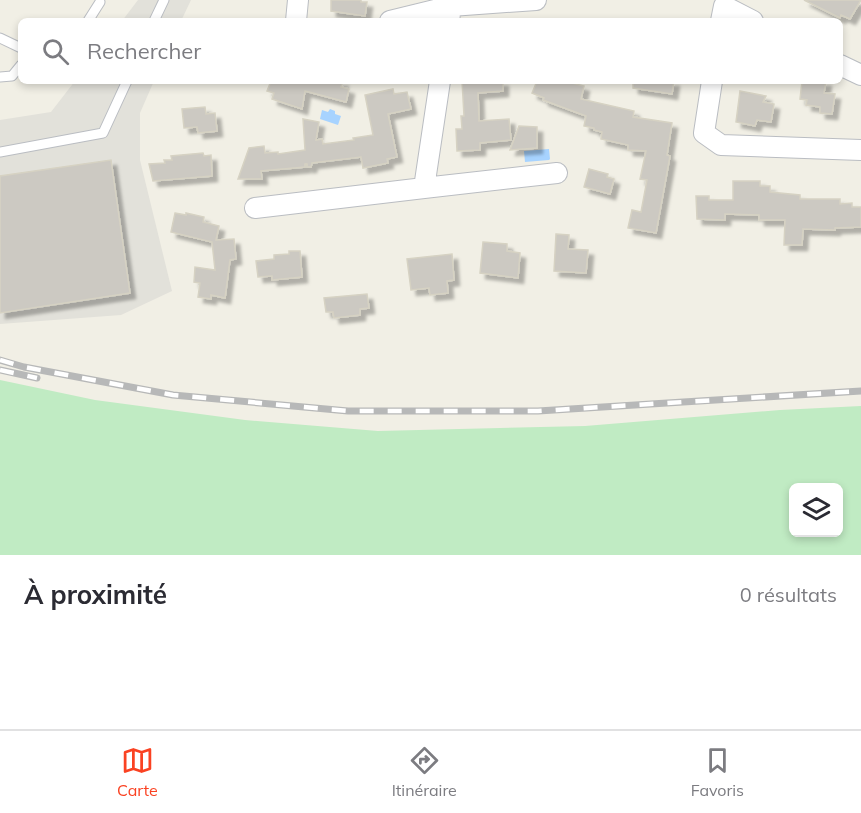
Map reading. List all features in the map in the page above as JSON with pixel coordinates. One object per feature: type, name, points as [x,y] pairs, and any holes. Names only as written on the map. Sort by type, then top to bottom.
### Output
[{"type":"street","points":[[296,18],[298,0]]},
{"type":"street","points":[[416,18],[536,0]]},
{"type":"street","points":[[722,14],[740,18]]},
{"type":"street","points":[[843,66],[861,75]]},
{"type":"street","points":[[424,188],[440,84]]},
{"type":"street","points":[[712,84],[704,133],[721,145],[861,150]]},
{"type":"street","points":[[255,208],[557,173]]},
{"type":"lane","points":[[155,18],[164,0]]},
{"type":"lane","points":[[90,18],[100,2]]},
{"type":"lane","points":[[0,38],[18,47]]},
{"type":"lane","points":[[0,77],[12,76],[18,69]]},
{"type":"lane","points":[[0,152],[103,133],[126,84]]},
{"type":"shaded area","points":[[138,0],[191,0],[182,18],[124,18]]},
{"type":"shaded area","points":[[73,84],[153,84],[140,113],[140,160],[172,291],[121,315],[0,324],[0,120],[51,112]]},
{"type":"green space","points":[[0,380],[95,400],[245,420],[378,431],[585,426],[780,410],[861,406],[861,555],[0,555]]},
{"type":"water","points":[[330,109],[341,116],[338,125],[320,119],[322,110],[328,112]]},
{"type":"water","points":[[549,149],[549,160],[525,162],[524,151]]},
{"type":"building","points":[[331,0],[367,2],[365,16],[331,11]]},
{"type":"building","points":[[804,0],[861,0],[850,19],[841,15],[840,18]]},
{"type":"building","points":[[270,84],[342,84],[341,87],[349,89],[346,102],[305,91],[302,109],[272,99],[274,93],[267,91]]},
{"type":"building","points":[[462,84],[503,84],[503,91],[478,93],[479,121],[509,119],[511,140],[480,143],[480,150],[457,151],[456,129],[462,129],[461,116],[464,116]]},
{"type":"building","points":[[536,84],[576,84],[584,86],[581,99],[634,111],[633,117],[672,123],[667,155],[670,156],[656,233],[628,228],[632,210],[641,212],[647,180],[640,179],[646,151],[628,150],[628,145],[601,139],[602,132],[584,126],[586,116],[543,100],[544,98],[532,93]]},
{"type":"building","points":[[633,84],[674,84],[672,94],[633,88]]},
{"type":"building","points":[[802,84],[826,84],[824,93],[835,94],[832,114],[820,113],[820,107],[806,105],[807,100],[800,99]]},
{"type":"building","points":[[393,89],[394,94],[407,92],[411,109],[388,114],[397,157],[387,159],[388,163],[363,168],[361,157],[312,163],[311,167],[305,164],[305,167],[261,171],[262,179],[238,179],[249,148],[264,146],[265,153],[278,152],[278,154],[305,150],[303,119],[319,122],[316,140],[322,139],[323,144],[373,135],[365,95]]},
{"type":"building","points":[[740,91],[766,96],[763,102],[774,104],[771,122],[757,120],[755,126],[736,122]]},
{"type":"building","points":[[205,107],[206,114],[215,113],[217,131],[198,133],[197,127],[184,128],[182,109]]},
{"type":"building","points":[[519,126],[537,127],[537,148],[510,150]]},
{"type":"building","points":[[203,153],[204,156],[211,155],[212,176],[153,181],[149,164],[165,163],[164,160],[172,160],[171,156]]},
{"type":"building","points":[[111,160],[130,293],[0,313],[0,176]]},
{"type":"building","points":[[589,169],[608,174],[607,177],[614,179],[610,194],[584,187]]},
{"type":"building","points":[[733,181],[760,181],[760,186],[770,186],[770,192],[800,195],[800,199],[840,199],[840,204],[852,203],[852,207],[861,207],[861,227],[835,228],[835,230],[803,229],[802,245],[784,245],[785,220],[759,220],[759,215],[725,214],[725,220],[697,219],[696,196],[709,196],[709,200],[733,200]]},
{"type":"building","points":[[175,213],[204,217],[203,222],[219,226],[216,240],[234,239],[236,259],[230,260],[225,298],[211,295],[211,299],[198,297],[200,283],[194,282],[195,267],[215,270],[212,242],[171,232]]},
{"type":"building","points":[[556,234],[569,235],[568,249],[588,250],[586,273],[554,271]]},
{"type":"building","points":[[483,242],[507,244],[507,251],[520,253],[518,278],[480,273]]},
{"type":"building","points":[[289,251],[300,251],[302,277],[272,280],[272,276],[258,277],[256,261],[274,259],[274,255],[289,254]]},
{"type":"building","points":[[452,254],[454,280],[447,281],[448,293],[430,295],[429,288],[411,290],[407,259]]},
{"type":"building","points":[[367,294],[369,308],[360,309],[360,315],[334,318],[333,312],[326,312],[324,298]]},
{"type":"railway","points":[[0,360],[24,367],[173,395],[348,411],[538,411],[861,391]]},
{"type":"railway","points":[[0,370],[37,378]]}]
